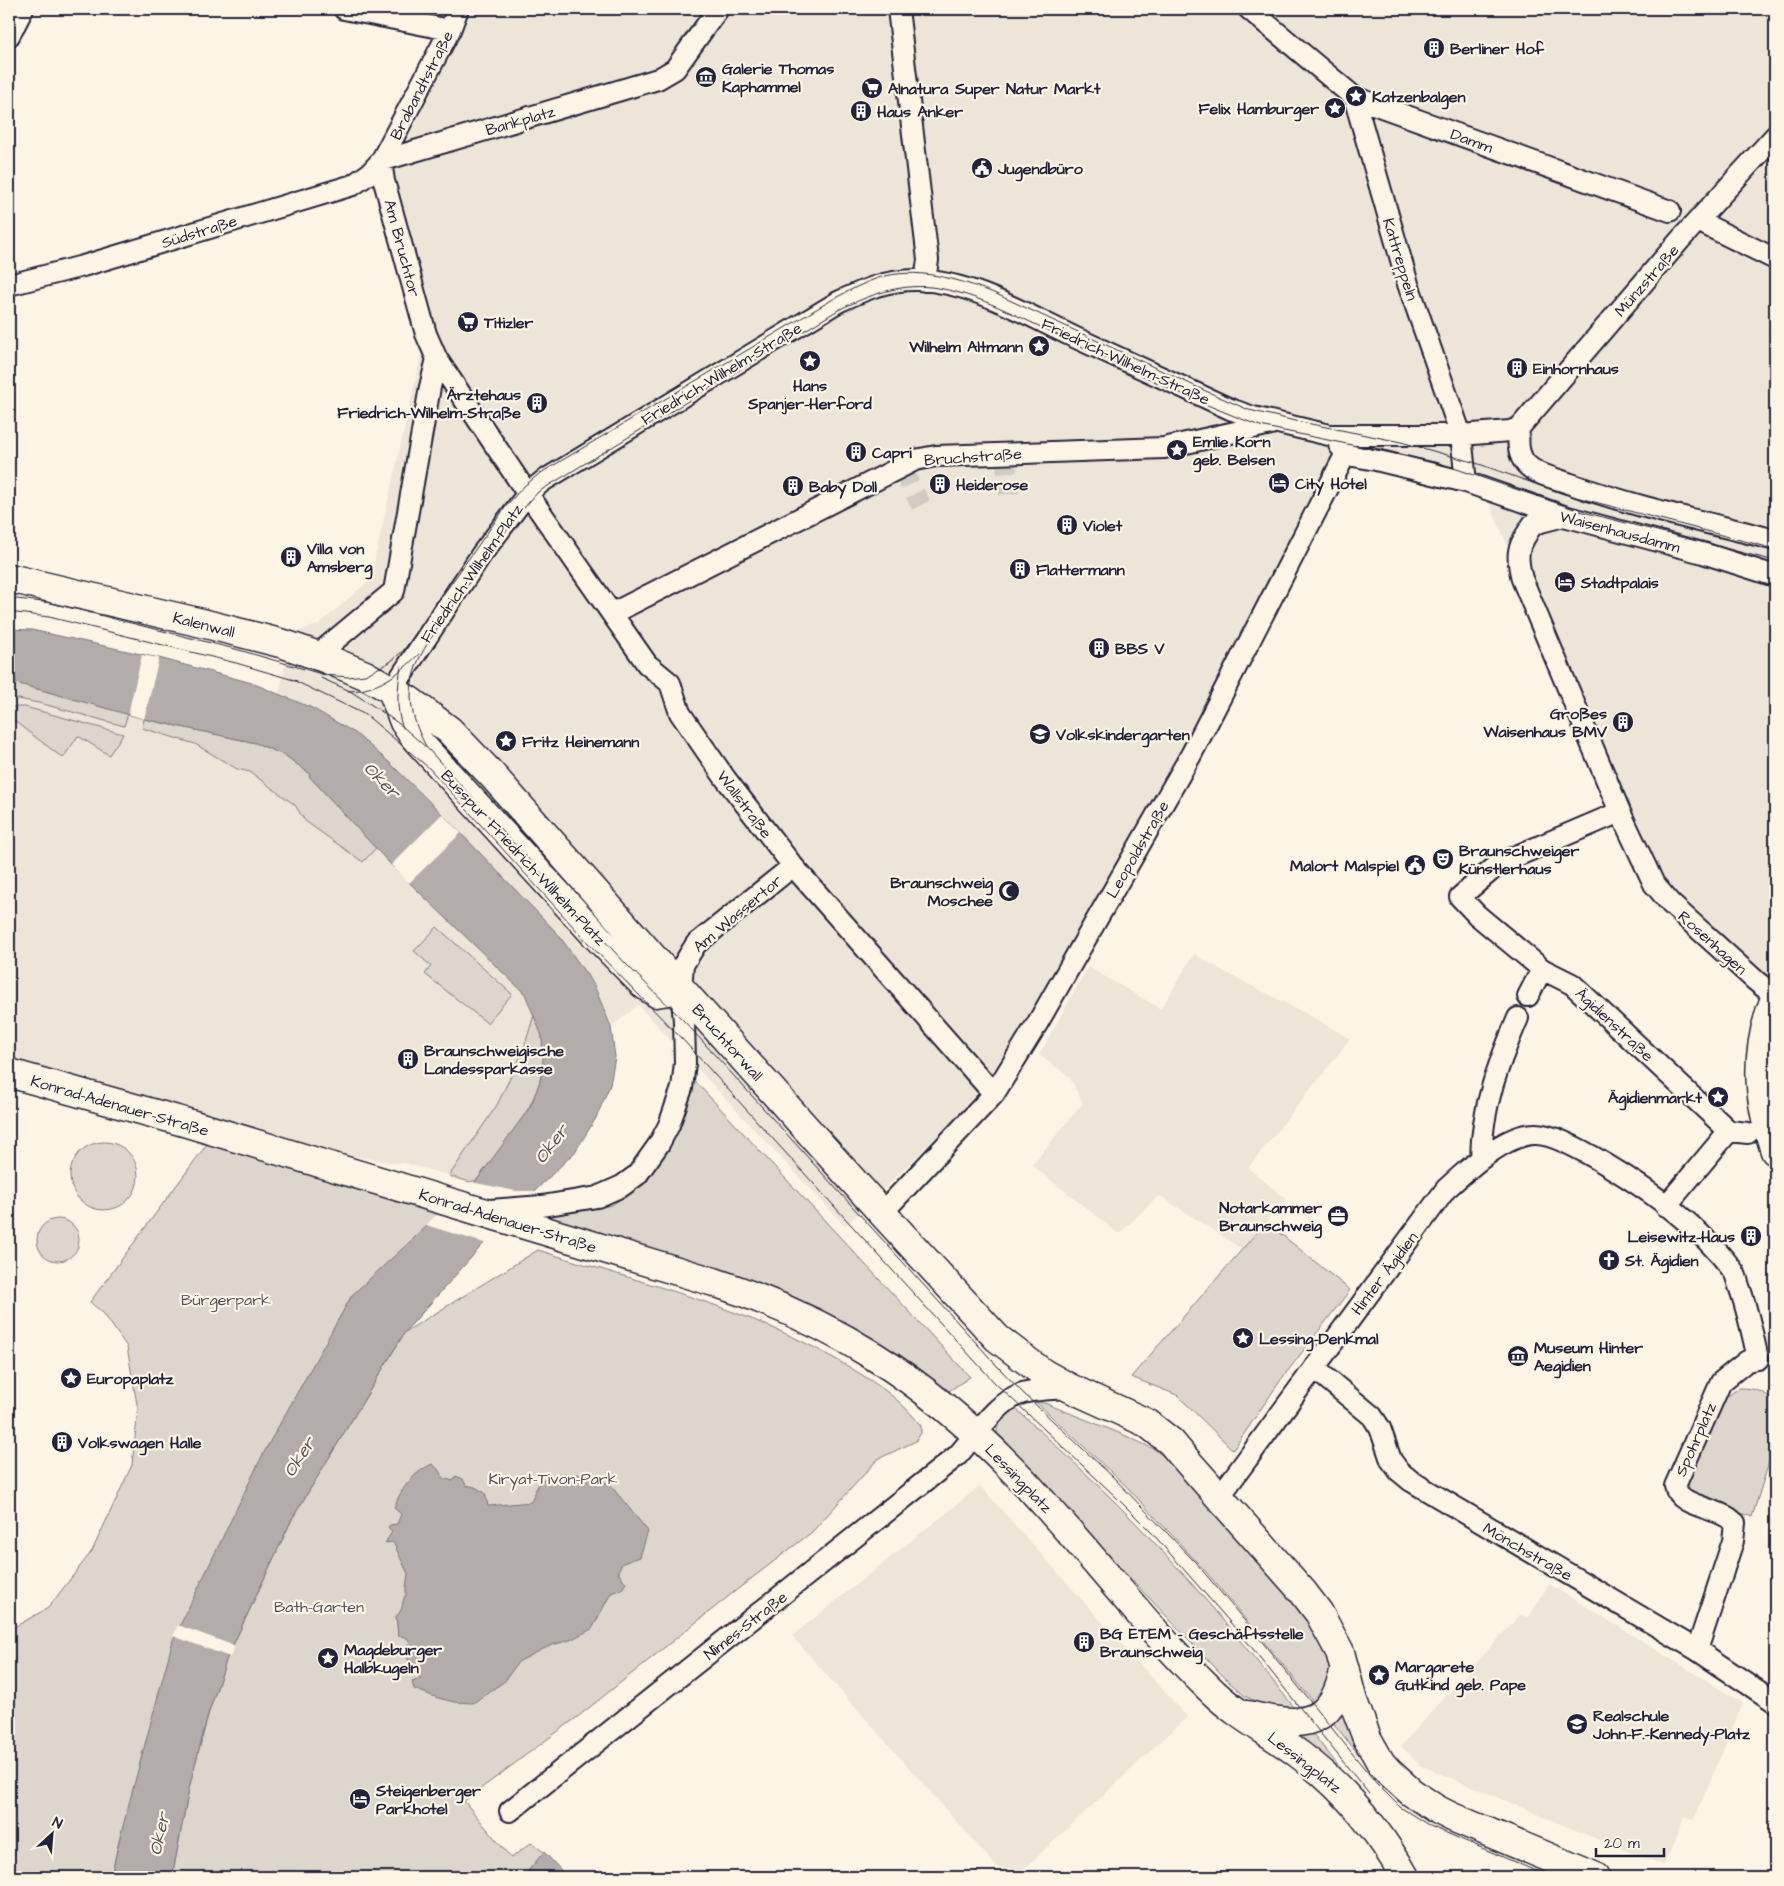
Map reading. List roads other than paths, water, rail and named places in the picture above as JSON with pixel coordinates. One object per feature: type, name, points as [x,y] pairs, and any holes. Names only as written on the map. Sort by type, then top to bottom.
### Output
[{"type":"main road","name":"Kalenwall","points":[[9,578],[284,644],[365,675],[392,690]]},
{"type":"main road","name":"Busspur Friedrich-Wilhelm-Platz","points":[[392,690],[404,722],[414,738],[597,937],[643,984],[656,993],[681,989]]},
{"type":"main road","name":"Bruchtorwall","points":[[681,989],[997,1338],[1036,1369],[1070,1388]]},
{"type":"main road","points":[[1775,997],[1764,1032],[1759,1070],[1768,1130],[1775,1151]]},
{"type":"main road","name":"Konrad-Adenauer-Straße","points":[[9,1073],[184,1122],[479,1211],[534,1215],[714,1282],[794,1312],[861,1347],[897,1370],[934,1398],[976,1435]]},
{"type":"main road","points":[[1070,1388],[1147,1423],[1171,1442],[1312,1602],[1332,1634],[1366,1738],[1389,1772],[1411,1792],[1436,1809],[1461,1822],[1596,1877]]},
{"type":"main road","name":"Lessingplatz","points":[[976,1435],[1043,1502],[1175,1652],[1213,1692],[1238,1713],[1298,1753],[1327,1776],[1355,1804],[1377,1831],[1400,1868]]},
{"type":"main road","points":[[1238,1713],[1287,1722],[1302,1722],[1320,1715],[1334,1699],[1345,1670]]},
{"type":"street","points":[[9,36],[23,9]]},
{"type":"street","points":[[344,9],[450,30]]},
{"type":"street","name":"Brabandtstraße","points":[[381,161],[450,30],[458,9]]},
{"type":"street","name":"Bankplatz","points":[[381,161],[658,79],[675,69],[718,9]]},
{"type":"street","points":[[898,9],[928,260],[926,281]]},
{"type":"street","name":"Damm","points":[[1250,9],[1354,97],[1670,211]]},
{"type":"street","name":"Kattreppeln","points":[[1354,97],[1408,284],[1458,427]]},
{"type":"street","name":"Münzstraße","points":[[1519,428],[1686,234],[1775,136]]},
{"type":"street","name":"Südstraße","points":[[9,285],[91,263],[353,184],[370,173],[381,161]]},
{"type":"street","name":"Am Bruchtor","points":[[381,161],[384,181],[426,334]]},
{"type":"street","points":[[1706,225],[1775,259]]},
{"type":"street","name":"Friedrich-Wilhelm-Straße","points":[[528,493],[543,481],[838,302],[871,287],[902,281],[926,281],[959,286],[1230,409],[1276,423],[1329,435],[1458,427],[1510,431],[1519,428]]},
{"type":"street","name":"Friedrich-Wilhelm-Platz","points":[[392,690],[481,555],[528,493],[437,359],[426,334]]},
{"type":"street","points":[[317,656],[394,591],[430,387],[437,359]]},
{"type":"street","name":"Bruchstraße","points":[[613,614],[915,460],[936,456],[1164,448],[1276,423]]},
{"type":"street","points":[[1329,435],[1348,456],[1376,460],[1466,482],[1458,427]]},
{"type":"street","name":"Waisenhausdamm","points":[[1519,428],[1521,456],[1527,465],[1537,472],[1597,493],[1775,540]]},
{"type":"street","name":"Leopoldstraße","points":[[882,1213],[994,1094],[1037,1024],[1184,769],[1343,459],[1348,456]]},
{"type":"street","name":"Waisenhausdamm","points":[[1466,482],[1564,516],[1703,553],[1775,576]]},
{"type":"street","name":"Wallstraße","points":[[528,493],[647,664],[670,682],[680,713],[725,778],[793,866],[994,1094]]},
{"type":"street","name":"Rosenhagen","points":[[1564,516],[1533,524],[1520,543],[1517,560],[1522,579],[1620,812],[1654,884],[1671,904],[1775,997]]},
{"type":"street","name":"Ägidienstraße","points":[[1620,812],[1500,862],[1460,897],[1477,915],[1542,969],[1572,984],[1682,1088],[1739,1132],[1666,1206]]},
{"type":"street","name":"Am Wassertor","points":[[534,1215],[603,1196],[637,1175],[654,1153],[669,1125],[682,1088],[685,1054],[681,989],[683,965],[696,944],[793,866]]},
{"type":"street","points":[[1528,996],[1542,969]]},
{"type":"street","points":[[1481,1158],[1488,1099],[1498,1064],[1518,1018]]},
{"type":"street","name":"Hinter Ägidien","points":[[1220,1496],[1446,1189],[1481,1158],[1511,1140],[1534,1134],[1554,1137],[1595,1158],[1638,1185],[1666,1206]]},
{"type":"street","name":"Spohrplatz","points":[[1666,1206],[1709,1243],[1735,1273],[1746,1305],[1758,1359],[1747,1361],[1721,1382],[1675,1486],[1676,1491],[1682,1498],[1726,1516],[1735,1523],[1733,1541],[1697,1650]]},
{"type":"street","name":"Mönchstraße","points":[[1314,1368],[1372,1416],[1380,1428],[1391,1460],[1399,1471],[1411,1481],[1697,1650],[1775,1702]]},
{"type":"street","name":"Lessingplatz","points":[[976,1435],[991,1416],[1010,1398],[1023,1393],[1070,1388]]},
{"type":"street","name":"Nîmes-Straße","points":[[510,1811],[946,1466],[976,1435]]},
{"type":"water","name":"Oker","points":[[9,629],[32,630],[159,658],[252,683],[312,708],[355,733],[390,763],[450,822],[558,934],[594,985],[611,1027],[615,1057],[610,1085],[596,1118],[575,1152],[501,1224],[405,1332],[292,1519],[227,1658],[208,1715],[190,1784],[172,1877],[111,1877],[173,1640],[263,1454],[352,1295],[477,1180],[530,1107],[540,1082],[543,1061],[542,1036],[525,994],[391,865],[309,776],[310,774],[286,756],[256,743],[144,719],[9,681]]},
{"type":"water","points":[[432,1464],[438,1469],[443,1478],[453,1481],[456,1476],[463,1479],[466,1485],[475,1487],[485,1493],[488,1506],[531,1502],[536,1488],[541,1481],[556,1474],[576,1474],[596,1479],[611,1486],[648,1531],[640,1557],[623,1563],[619,1569],[619,1574],[626,1583],[622,1589],[611,1593],[592,1629],[570,1640],[549,1646],[518,1662],[505,1681],[473,1703],[454,1702],[414,1689],[412,1682],[420,1679],[417,1670],[410,1664],[404,1649],[410,1642],[406,1637],[398,1636],[396,1616],[400,1612],[406,1594],[408,1574],[393,1542],[385,1543],[392,1532],[388,1527],[397,1524],[401,1514],[394,1508],[408,1482]]},
{"type":"water","points":[[544,1852],[561,1870],[556,1877],[523,1877]]},
{"type":"tunnel","points":[[1005,453],[1009,494]]},
{"type":"tunnel","points":[[901,467],[921,505]]},
{"type":"tram line","points":[[9,598],[51,603],[239,650],[325,675],[348,677],[365,675],[390,662],[403,651],[507,505],[523,487],[539,474],[835,298],[878,278],[907,273],[951,279],[994,293],[1249,410],[1401,442],[1476,463],[1564,494],[1775,549]]},
{"type":"tram line","points":[[426,746],[418,729],[411,701],[412,683],[420,656],[492,550],[538,492],[840,309],[873,295],[907,287],[931,287],[982,300],[1185,395],[1260,426],[1439,463],[1583,512],[1775,561]]},
{"type":"tram line","points":[[9,612],[49,617],[236,663],[297,681]]},
{"type":"tram line","points":[[348,691],[378,685],[404,668],[419,654]]},
{"type":"tram line","points":[[401,666],[398,706],[403,728]]},
{"type":"tram line","points":[[321,678],[350,691],[378,709],[402,726],[429,750],[626,964],[684,1021],[999,1368],[1113,1477],[1197,1564],[1377,1784],[1400,1807],[1430,1826],[1550,1877]]},
{"type":"tram line","points":[[291,679],[366,715],[429,768],[589,944],[684,1041],[994,1382],[1152,1533],[1249,1644],[1369,1794]]},
{"type":"place","name":"Berliner Hof","points":[[1434,48]]},
{"type":"place","name":"Galerie Thomas Kaphammel","points":[[706,77]]},
{"type":"place","name":"Alnatura Super Natur Markt","points":[[872,88]]},
{"type":"place","name":"Katzenbalgen","points":[[1356,96]]},
{"type":"place","name":"Felix Hamburger","points":[[1335,108]]},
{"type":"place","name":"Haus Anker","points":[[861,111]]},
{"type":"place","name":"Jugendbüro","points":[[982,168]]},
{"type":"place","name":"Titizler","points":[[468,322]]},
{"type":"place","name":"Wilhelm Altmann","points":[[1039,346]]},
{"type":"place","name":"Hans Spanjer-Herford","points":[[810,361]]},
{"type":"place","name":"Einhornhaus","points":[[1517,368]]},
{"type":"place","name":"Ärztehaus Friedrich-Wilhelm-Straße","points":[[537,403]]},
{"type":"place","name":"Emlie Korn geb. Belsen","points":[[1177,450]]},
{"type":"place","name":"Capri","points":[[856,452]]},
{"type":"place","name":"City Hotel","points":[[1279,483]]},
{"type":"place","name":"Heiderose","points":[[940,484]]},
{"type":"place","name":"Baby Doll","points":[[793,486]]},
{"type":"place","name":"Violet","points":[[1067,525]]},
{"type":"place","name":"Villa von Amsberg","points":[[291,557]]},
{"type":"place","name":"Flattermann","points":[[1020,569]]},
{"type":"place","name":"Stadtpalais","points":[[1565,582]]},
{"type":"place","name":"BBS V","points":[[1099,648]]},
{"type":"place","name":"Großes Waisenhaus BMV","points":[[1623,722]]},
{"type":"place","name":"Volkskindergarten","points":[[1040,734]]},
{"type":"place","name":"Fritz Heinemann","points":[[506,741]]},
{"type":"place","name":"Braunschweiger Künstlerhaus","points":[[1443,859]]},
{"type":"place","name":"Malort Malspiel","points":[[1415,865]]},
{"type":"place","name":"Braunschweig Moschee","points":[[1009,891]]},
{"type":"place","name":"Braunschweigische Landessparkasse","points":[[408,1059]]},
{"type":"place","name":"Ägidienmarkt","points":[[1718,1097]]},
{"type":"place","name":"Notarkammer Braunschweig","points":[[1338,1216]]},
{"type":"place","name":"Leisewitz-Haus","points":[[1751,1236]]},
{"type":"place","name":"St. Ägidien","points":[[1609,1260]]},
{"type":"place","name":"Lessing-Denkmal","points":[[1243,1338]]},
{"type":"place","name":"Museum Hinter Aegidien","points":[[1518,1356]]},
{"type":"place","name":"Europaplatz","points":[[71,1378]]},
{"type":"place","name":"Volkswagen Halle","points":[[62,1442]]},
{"type":"place","name":"BG ETEM - Geschäftsstelle Braunschweig","points":[[1084,1642]]},
{"type":"place","name":"Magdeburger Halbkugeln","points":[[328,1658]]},
{"type":"place","name":"Margarete Gutkind geb. Pape","points":[[1379,1675]]},
{"type":"place","name":"Realschule John-F.-Kennedy-Platz","points":[[1577,1724]]},
{"type":"place","name":"Steigenberger Parkhotel","points":[[360,1799]]},
{"type":"park label","name":"Bürgerpark","points":[[226,1299]]},
{"type":"park label","name":"Kiryat-Tivon-Park","points":[[553,1478]]},
{"type":"park label","name":"Bath-Garten","points":[[319,1606]]}]
